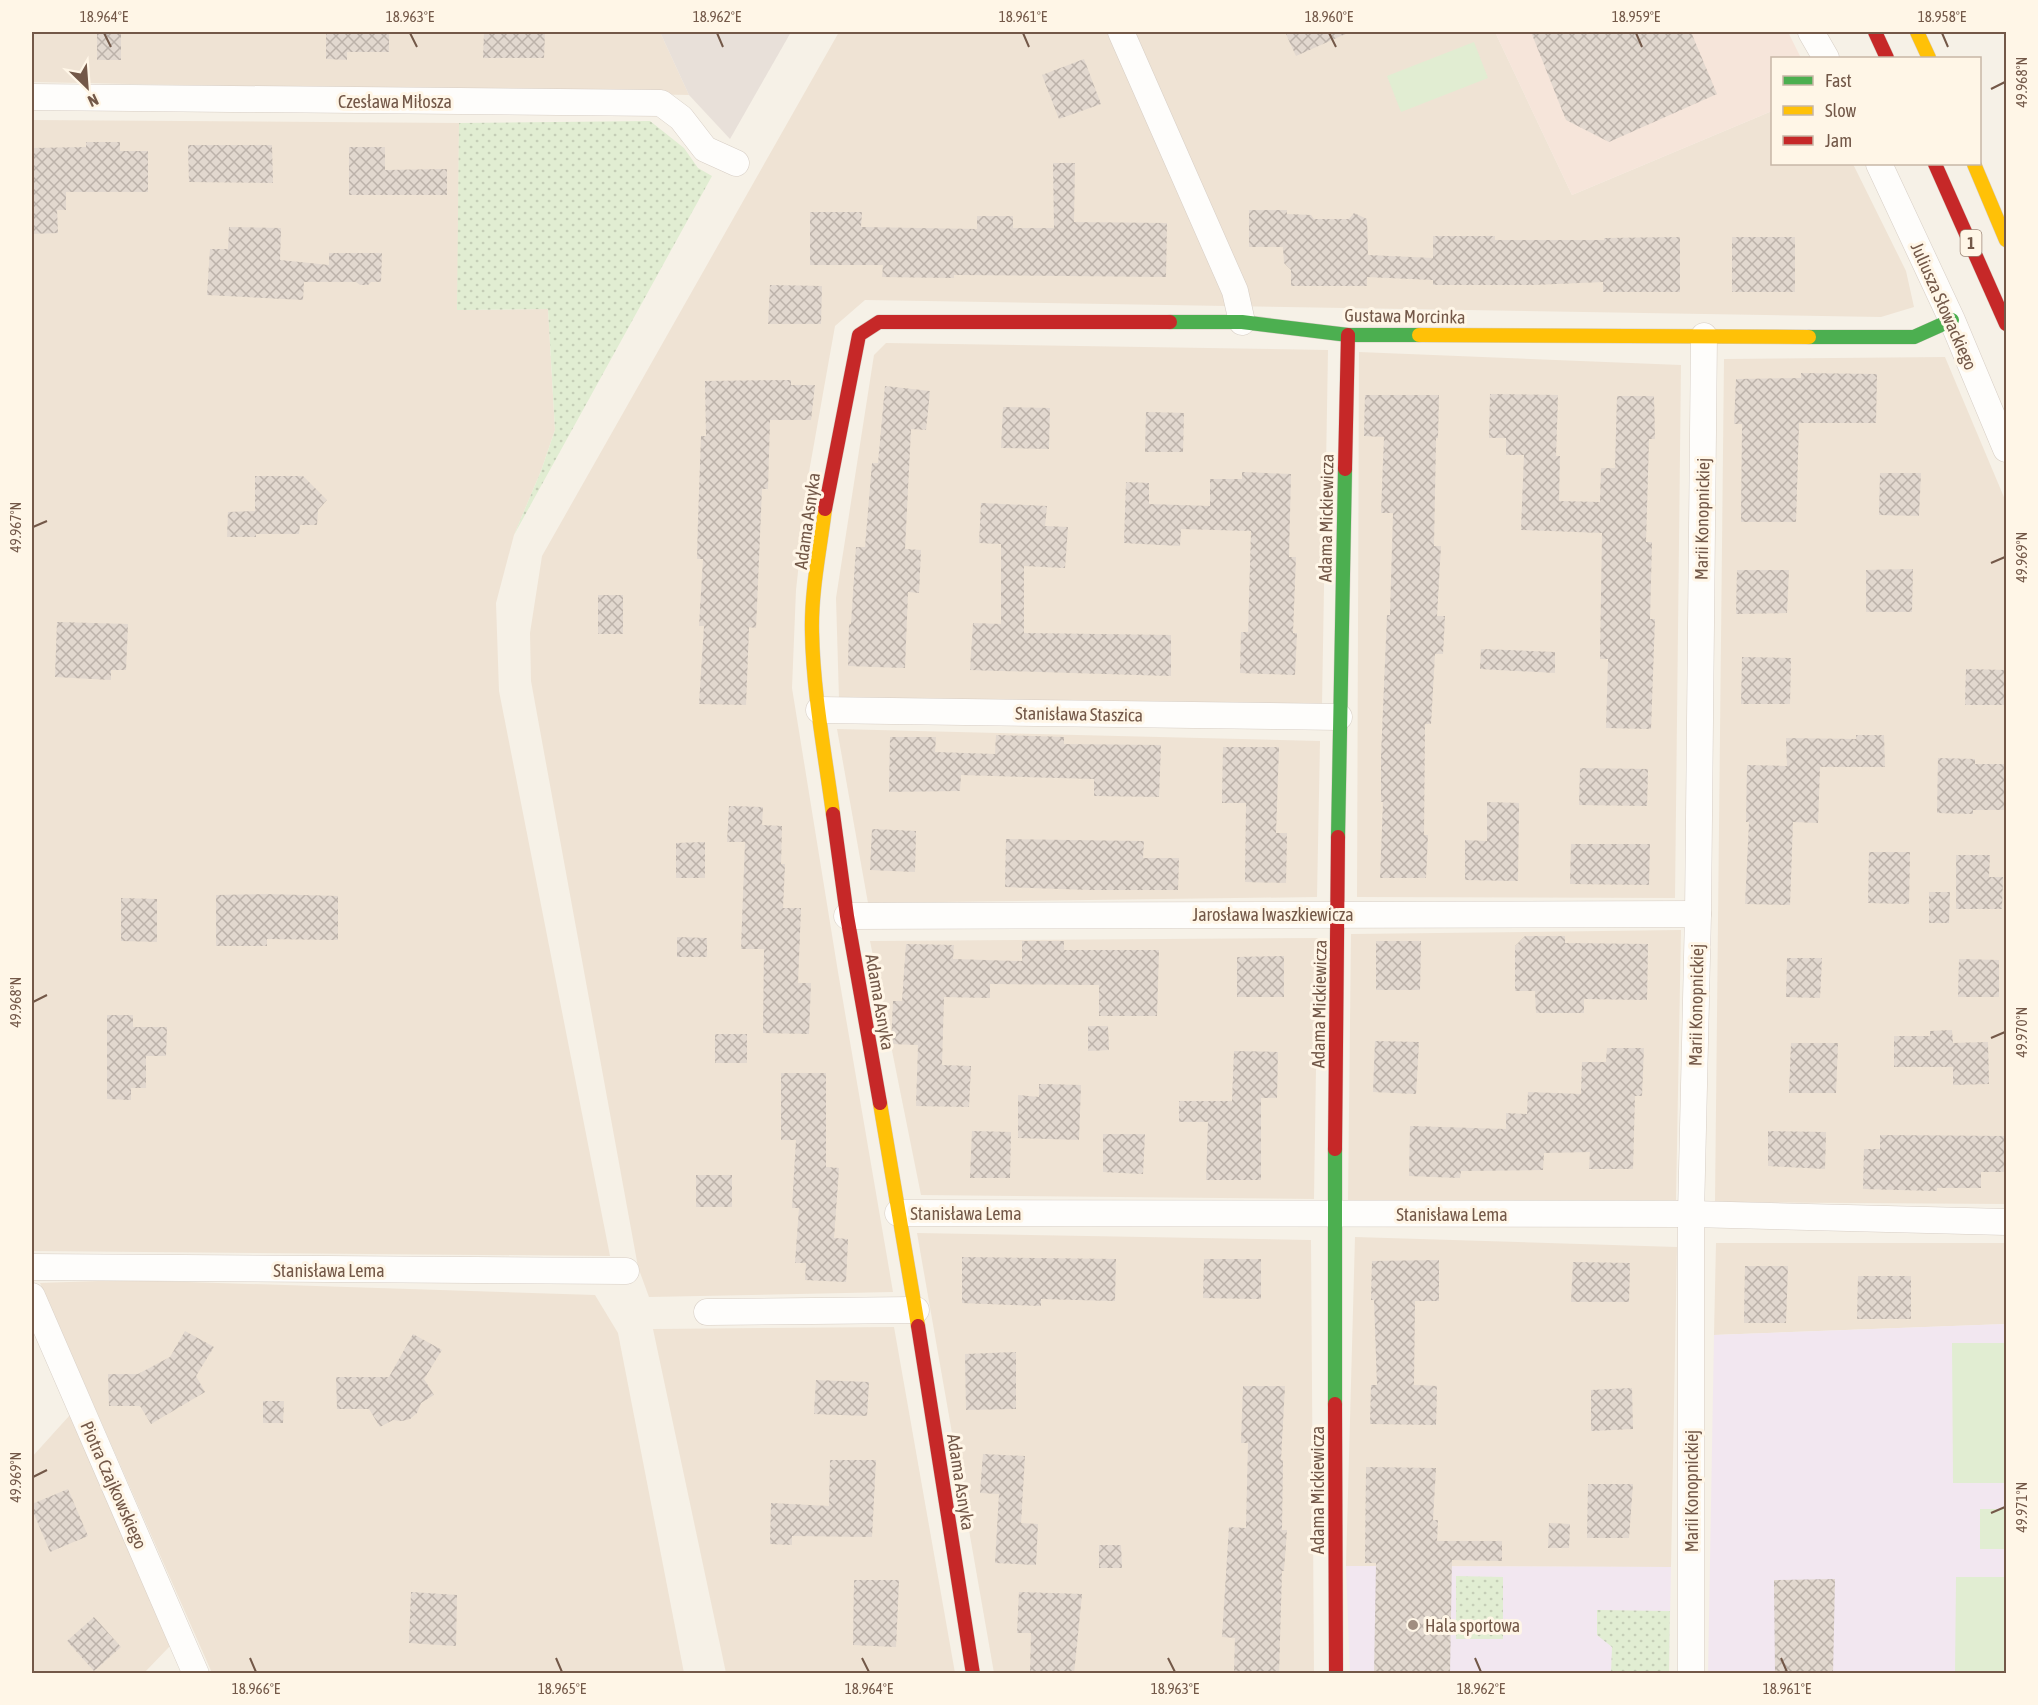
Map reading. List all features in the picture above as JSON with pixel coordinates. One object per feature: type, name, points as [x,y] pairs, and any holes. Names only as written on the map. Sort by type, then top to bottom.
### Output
[{"type":"street","points":[[1121,32],[1236,291],[1242,322]]},
{"type":"street","points":[[1811,32],[1825,57]]},
{"type":"street","points":[[1875,32],[1887,57]]},
{"type":"street","points":[[1917,32],[1929,57]]},
{"type":"street","name":"Czesława Miłosza","points":[[32,97],[661,104],[681,118],[705,149],[736,163]]},
{"type":"street","name":"Juliusza Słowackiego","points":[[1879,165],[1952,320],[2007,449]]},
{"type":"street","name":"1","points":[[1935,165],[2007,324]]},
{"type":"street","name":"1","points":[[1974,165],[2007,240]]},
{"type":"street","name":"Gustawa Morcinka","points":[[859,335],[879,322],[1242,322],[1348,335],[1914,337],[1952,320]]},
{"type":"street","name":"Adama Asnyka","points":[[859,335],[829,485],[818,559],[812,631],[819,710],[847,916],[916,1310],[973,1674]]},
{"type":"street","name":"Adama Mickiewicza","points":[[1335,1674],[1334,1213],[1340,717],[1348,335]]},
{"type":"street","name":"Marii Konopnickiej","points":[[1691,1674],[1691,1214],[1698,914],[1704,336]]},
{"type":"street","name":"Stanisława Staszica","points":[[819,710],[1340,717]]},
{"type":"street","name":"Jarosława Iwaszkiewicza","points":[[847,916],[1698,914]]},
{"type":"street","name":"Stanisława Lema","points":[[898,1213],[1691,1214],[2007,1222]]},
{"type":"street","name":"Stanisława Lema","points":[[32,1267],[626,1271]]},
{"type":"street","name":"Piotra Czajkowskiego","points":[[32,1296],[196,1674]]},
{"type":"street","points":[[707,1312],[916,1310]]},
{"type":"shaded area","points":[[32,32],[660,32],[689,95],[32,82]]},
{"type":"shaded area","points":[[660,32],[791,32],[730,139],[689,95]]},
{"type":"shaded area","points":[[839,32],[1495,32],[1572,195],[1771,111],[1771,165],[1853,165],[1906,271],[1914,307],[1881,317],[865,300],[835,326],[809,472],[796,590],[792,688],[893,1292],[649,1297],[638,1267],[531,681],[530,633],[542,556]]},
{"type":"shaded area","points":[[1495,32],[1788,32],[1800,57],[1771,57],[1771,111],[1572,195]]},
{"type":"shaded area","points":[[32,120],[459,123],[458,310],[548,309],[555,430],[541,471],[514,535],[496,603],[499,691],[610,1256],[33,1251]]},
{"type":"shaded area","points":[[886,343],[1328,350],[1322,705],[839,699],[836,598],[874,355]]},
{"type":"shaded area","points":[[1359,352],[1681,365],[1675,898],[1357,897]]},
{"type":"shaded area","points":[[1945,357],[2006,502],[2006,1204],[1715,1202],[1724,359]]},
{"type":"shaded area","points":[[837,729],[1320,741],[1317,897],[868,903]]},
{"type":"shaded area","points":[[1681,930],[1676,1200],[1348,1200],[1351,934]]},
{"type":"shaded area","points":[[1318,938],[1314,1199],[921,1195],[870,941]]},
{"type":"shaded area","points":[[917,1233],[1311,1240],[1314,1673],[994,1673]]},
{"type":"shaded area","points":[[1355,1237],[1677,1247],[1671,1567],[1346,1566]]},
{"type":"shaded area","points":[[1716,1243],[2006,1243],[2006,1324],[1714,1335]]},
{"type":"shaded area","points":[[127,1280],[595,1295],[618,1333],[684,1673],[212,1673],[40,1283]]},
{"type":"shaded area","points":[[2006,1324],[2006,1673],[1708,1674],[1714,1335]]},
{"type":"shaded area","points":[[894,1327],[955,1673],[726,1673],[653,1329]]},
{"type":"shaded area","points":[[70,1415],[170,1646],[144,1673],[32,1673],[32,1457]]},
{"type":"shaded area","points":[[1346,1566],[1671,1567],[1669,1673],[1350,1673]]},
{"type":"green space","points":[[1474,42],[1488,78],[1401,112],[1387,76]]},
{"type":"green space","points":[[650,121],[684,148],[698,168],[712,176],[514,535],[541,471],[555,430],[548,309],[457,310],[459,123]]},
{"type":"green space","points":[[1952,1343],[2006,1343],[2006,1483],[1953,1483]]},
{"type":"green space","points":[[1980,1509],[2006,1509],[2006,1549],[1980,1549]]},
{"type":"green space","points":[[1456,1576],[1503,1577],[1503,1639],[1456,1639]]},
{"type":"green space","points":[[1956,1577],[2006,1577],[2006,1673],[1955,1673]]},
{"type":"green space","points":[[1597,1610],[1670,1611],[1669,1673],[1611,1673],[1612,1647],[1597,1635]]},
{"type":"building","points":[[97,32],[121,32],[121,60],[97,60]]},
{"type":"building","points":[[326,32],[389,32],[389,52],[347,52],[347,60],[326,59]]},
{"type":"building","points":[[484,32],[545,32],[544,58],[483,58]]},
{"type":"building","points":[[1285,32],[1350,32],[1296,56]]},
{"type":"building","points":[[1531,32],[1691,32],[1717,94],[1609,142],[1566,120]]},
{"type":"building","points":[[1084,59],[1101,104],[1059,119],[1042,75]]},
{"type":"building","points":[[86,142],[120,142],[120,151],[148,151],[148,192],[66,192],[66,210],[57,210],[58,233],[32,234],[32,148],[86,147]]},
{"type":"building","points":[[188,145],[272,145],[273,183],[189,182]]},
{"type":"building","points":[[349,147],[385,147],[385,170],[447,169],[447,195],[349,195]]},
{"type":"building","points":[[1053,163],[1075,163],[1074,222],[1167,223],[1166,277],[954,275],[954,278],[882,277],[883,265],[810,265],[810,212],[862,212],[861,227],[977,229],[977,216],[1013,216],[1013,228],[1054,228]]},
{"type":"building","points":[[1249,210],[1287,210],[1287,214],[1311,215],[1314,219],[1349,219],[1354,213],[1367,219],[1368,255],[1433,258],[1433,236],[1495,236],[1495,240],[1680,237],[1680,292],[1603,292],[1603,282],[1433,285],[1433,280],[1367,277],[1367,286],[1291,286],[1291,270],[1284,263],[1283,247],[1249,247]]},
{"type":"building","points":[[229,227],[281,228],[280,260],[329,265],[329,253],[382,253],[381,282],[360,285],[356,282],[304,282],[303,300],[207,295],[210,249],[228,249]]},
{"type":"building","points":[[1732,237],[1795,237],[1795,292],[1732,292]]},
{"type":"building","points":[[770,285],[822,286],[821,324],[768,324]]},
{"type":"building","points":[[1801,373],[1877,374],[1876,423],[1799,423],[1796,522],[1741,522],[1742,424],[1734,424],[1736,379],[1801,378]]},
{"type":"building","points":[[791,380],[791,385],[815,385],[811,420],[770,420],[768,489],[762,489],[756,628],[749,627],[746,705],[699,704],[704,626],[699,626],[703,559],[697,559],[701,436],[706,436],[705,381]]},
{"type":"building","points":[[885,386],[930,391],[926,430],[911,429],[905,549],[921,550],[919,593],[908,592],[905,668],[848,666],[849,624],[851,624],[856,547],[865,547],[872,463],[878,463]]},
{"type":"building","points":[[1490,394],[1558,395],[1556,456],[1560,456],[1559,501],[1600,502],[1601,468],[1615,468],[1617,396],[1654,396],[1655,439],[1649,439],[1646,542],[1652,542],[1650,619],[1655,619],[1651,729],[1606,728],[1608,659],[1600,659],[1602,533],[1521,530],[1524,455],[1506,455],[1506,438],[1489,438]]},
{"type":"building","points":[[1365,395],[1439,395],[1434,546],[1441,546],[1437,616],[1445,616],[1443,654],[1435,654],[1431,724],[1425,724],[1424,835],[1428,835],[1426,878],[1380,878],[1383,802],[1381,802],[1381,756],[1387,615],[1390,615],[1393,513],[1381,513],[1384,437],[1364,436]]},
{"type":"building","points":[[1003,407],[1050,408],[1049,449],[1001,448]]},
{"type":"building","points":[[1146,412],[1184,413],[1183,452],[1145,452]]},
{"type":"building","points":[[1242,472],[1291,474],[1289,557],[1296,557],[1293,633],[1297,633],[1295,675],[1240,673],[1241,632],[1248,632],[1251,531],[1181,529],[1180,546],[1124,543],[1126,482],[1149,483],[1149,504],[1210,506],[1210,479],[1242,479]]},
{"type":"building","points":[[1880,473],[1921,473],[1919,516],[1879,515]]},
{"type":"building","points":[[255,476],[303,476],[327,500],[318,510],[317,525],[300,525],[299,534],[227,537],[228,512],[255,511]]},
{"type":"building","points":[[981,503],[1047,506],[1045,526],[1068,527],[1065,568],[1024,566],[1024,633],[1171,635],[1171,676],[970,670],[973,623],[1001,624],[1001,544],[979,543]]},
{"type":"building","points":[[1913,569],[1912,612],[1866,612],[1866,570]]},
{"type":"building","points":[[1737,570],[1789,570],[1787,613],[1736,614]]},
{"type":"building","points":[[598,595],[623,595],[623,634],[598,634]]},
{"type":"building","points":[[57,622],[128,624],[126,670],[111,670],[111,680],[55,677]]},
{"type":"building","points":[[1481,649],[1555,652],[1555,673],[1480,669]]},
{"type":"building","points":[[1742,657],[1791,658],[1790,704],[1741,704]]},
{"type":"building","points":[[1966,669],[2005,670],[2005,705],[1965,705]]},
{"type":"building","points":[[996,735],[1064,737],[1064,744],[1161,745],[1159,797],[1094,796],[1094,779],[961,775],[960,791],[889,792],[890,737],[936,737],[935,752],[995,754]]},
{"type":"building","points":[[1856,735],[1884,735],[1885,767],[1820,767],[1818,823],[1793,822],[1790,905],[1745,904],[1749,822],[1746,822],[1747,765],[1787,766],[1786,738],[1856,739]]},
{"type":"building","points":[[1223,747],[1279,747],[1276,833],[1287,833],[1286,883],[1245,882],[1246,803],[1222,803]]},
{"type":"building","points":[[1938,758],[1975,759],[1975,764],[2007,764],[2007,810],[1973,810],[1973,814],[1937,813]]},
{"type":"building","points":[[1580,768],[1648,769],[1647,806],[1579,805]]},
{"type":"building","points":[[1487,802],[1519,803],[1518,881],[1465,880],[1465,840],[1487,841]]},
{"type":"building","points":[[729,806],[763,807],[762,825],[782,826],[781,864],[785,864],[783,908],[801,908],[798,983],[811,983],[809,1034],[763,1033],[764,949],[741,949],[745,842],[727,842]]},
{"type":"building","points":[[872,829],[916,831],[915,872],[870,870]]},
{"type":"building","points":[[1006,839],[1144,841],[1143,858],[1179,858],[1178,890],[1005,887]]},
{"type":"building","points":[[705,842],[705,878],[676,878],[676,843]]},
{"type":"building","points":[[1571,844],[1650,844],[1649,885],[1570,884]]},
{"type":"building","points":[[1869,852],[1910,852],[1909,904],[1868,903]]},
{"type":"building","points":[[1956,855],[1990,855],[1989,877],[2003,877],[2002,909],[1956,909]]},
{"type":"building","points":[[1929,892],[1950,892],[1949,923],[1929,923]]},
{"type":"building","points":[[216,895],[338,896],[338,940],[267,939],[267,946],[216,946]]},
{"type":"building","points":[[121,898],[157,899],[157,942],[121,941]]},
{"type":"building","points":[[1525,936],[1565,936],[1565,943],[1648,944],[1647,1000],[1584,999],[1584,1013],[1536,1013],[1535,991],[1515,991],[1515,946]]},
{"type":"building","points":[[677,937],[707,938],[707,957],[677,957]]},
{"type":"building","points":[[1022,941],[1064,941],[1064,950],[1159,950],[1157,1016],[1099,1016],[1099,985],[990,984],[990,998],[944,997],[942,1065],[971,1066],[969,1107],[916,1106],[918,1045],[891,1044],[893,1001],[902,1001],[906,944],[954,945],[953,959],[1022,961]]},
{"type":"building","points":[[1376,941],[1421,941],[1420,990],[1376,990]]},
{"type":"building","points":[[1284,956],[1284,997],[1237,997],[1237,957]]},
{"type":"building","points":[[1787,958],[1822,958],[1820,998],[1786,997]]},
{"type":"building","points":[[1959,959],[1999,960],[1999,997],[1958,997]]},
{"type":"building","points":[[107,1015],[133,1015],[133,1027],[167,1027],[166,1056],[146,1056],[146,1088],[131,1088],[131,1100],[107,1099]]},
{"type":"building","points":[[1088,1026],[1108,1026],[1109,1050],[1088,1051]]},
{"type":"building","points":[[1952,1030],[1953,1043],[1988,1042],[1989,1084],[1953,1085],[1953,1067],[1894,1067],[1894,1036],[1930,1036],[1930,1031]]},
{"type":"building","points":[[715,1034],[747,1034],[747,1063],[715,1063]]},
{"type":"building","points":[[1375,1041],[1419,1042],[1416,1094],[1373,1092]]},
{"type":"building","points":[[1791,1043],[1838,1043],[1836,1093],[1789,1093]]},
{"type":"building","points":[[1607,1048],[1644,1048],[1642,1096],[1635,1096],[1633,1169],[1589,1169],[1590,1152],[1544,1153],[1543,1170],[1461,1171],[1460,1178],[1409,1176],[1410,1126],[1506,1129],[1506,1113],[1527,1114],[1528,1092],[1581,1094],[1582,1062],[1606,1062]]},
{"type":"building","points":[[1234,1051],[1278,1052],[1277,1098],[1261,1098],[1261,1180],[1206,1180],[1208,1122],[1179,1122],[1179,1101],[1232,1101]]},
{"type":"building","points":[[781,1073],[826,1073],[826,1167],[839,1168],[834,1238],[848,1239],[846,1282],[805,1280],[806,1263],[795,1263],[799,1208],[792,1208],[796,1140],[781,1140]]},
{"type":"building","points":[[1039,1084],[1081,1085],[1079,1140],[1018,1138],[1018,1095],[1039,1097]]},
{"type":"building","points":[[972,1131],[1011,1132],[1010,1178],[970,1178]]},
{"type":"building","points":[[1768,1131],[1826,1132],[1825,1169],[1768,1166]]},
{"type":"building","points":[[1103,1134],[1145,1134],[1143,1174],[1103,1172]]},
{"type":"building","points":[[1880,1135],[2007,1136],[2007,1172],[1981,1172],[1981,1188],[1937,1188],[1937,1191],[1863,1189],[1864,1149],[1880,1149]]},
{"type":"building","points":[[696,1175],[732,1175],[732,1207],[696,1207]]},
{"type":"building","points":[[962,1257],[1116,1259],[1115,1301],[1041,1299],[1041,1306],[962,1303]]},
{"type":"building","points":[[1204,1259],[1261,1259],[1261,1299],[1203,1298]]},
{"type":"building","points":[[1439,1260],[1439,1301],[1415,1301],[1414,1385],[1437,1386],[1436,1425],[1370,1424],[1371,1385],[1377,1385],[1374,1300],[1371,1300],[1372,1261]]},
{"type":"building","points":[[1573,1262],[1630,1263],[1629,1302],[1571,1302]]},
{"type":"building","points":[[1745,1266],[1788,1266],[1786,1323],[1744,1323]]},
{"type":"building","points":[[1858,1276],[1911,1276],[1911,1319],[1857,1319]]},
{"type":"building","points":[[185,1331],[214,1347],[196,1376],[205,1392],[151,1424],[140,1406],[109,1406],[108,1374],[138,1374],[170,1357]]},
{"type":"building","points":[[413,1334],[442,1350],[424,1379],[434,1395],[421,1403],[417,1413],[410,1419],[393,1420],[380,1427],[369,1409],[337,1409],[336,1377],[389,1377]]},
{"type":"building","points":[[1016,1352],[1016,1409],[966,1410],[965,1354]]},
{"type":"building","points":[[816,1380],[869,1382],[867,1416],[814,1414]]},
{"type":"building","points":[[1243,1386],[1285,1386],[1281,1460],[1283,1460],[1282,1530],[1287,1530],[1284,1571],[1282,1571],[1279,1674],[1234,1674],[1235,1638],[1222,1637],[1229,1527],[1246,1528],[1248,1443],[1241,1443]]},
{"type":"building","points":[[1632,1388],[1633,1429],[1591,1431],[1591,1390]]},
{"type":"building","points":[[263,1401],[284,1401],[283,1423],[263,1423]]},
{"type":"building","points":[[983,1454],[1025,1456],[1021,1523],[1038,1524],[1036,1565],[995,1563],[999,1494],[980,1493]]},
{"type":"building","points":[[830,1460],[876,1460],[872,1537],[792,1536],[792,1545],[770,1544],[771,1503],[829,1506]]},
{"type":"building","points":[[1366,1467],[1436,1468],[1433,1520],[1438,1520],[1437,1541],[1502,1541],[1502,1561],[1452,1560],[1450,1674],[1374,1674],[1376,1563],[1365,1563]]},
{"type":"building","points":[[1588,1484],[1633,1484],[1629,1538],[1587,1538]]},
{"type":"building","points":[[68,1489],[88,1536],[50,1552],[32,1504]]},
{"type":"building","points":[[1549,1523],[1570,1524],[1569,1548],[1548,1548]]},
{"type":"building","points":[[1099,1545],[1121,1545],[1122,1568],[1099,1568]]},
{"type":"building","points":[[1835,1579],[1833,1674],[1775,1674],[1774,1580]]},
{"type":"building","points":[[854,1580],[899,1580],[896,1647],[853,1645]]},
{"type":"building","points":[[411,1592],[457,1595],[456,1646],[409,1643]]},
{"type":"building","points":[[1019,1592],[1082,1594],[1074,1674],[1030,1674],[1031,1633],[1017,1633]]},
{"type":"building","points":[[94,1617],[121,1647],[94,1671],[67,1641]]},
{"type":"traffic: fast","points":[[1809,337],[1914,337],[1952,320]]},
{"type":"traffic: fast","points":[[1170,322],[1242,322],[1348,335],[1419,335]]},
{"type":"traffic: fast","points":[[1338,837],[1345,469]]},
{"type":"traffic: fast","points":[[1335,1149],[1335,1404]]},
{"type":"traffic: slow","points":[[1917,32],[1929,57]]},
{"type":"traffic: slow","points":[[1974,165],[2006,240]]},
{"type":"traffic: slow","points":[[1419,335],[1809,337]]},
{"type":"traffic: slow","points":[[825,509],[814,586],[812,632],[817,700],[833,814]]},
{"type":"traffic: slow","points":[[880,1103],[918,1326]]},
{"type":"traffic: jam","points":[[1875,32],[1887,57]]},
{"type":"traffic: jam","points":[[1935,165],[2006,324]]},
{"type":"traffic: jam","points":[[825,509],[859,335],[879,322],[1170,322]]},
{"type":"traffic: jam","points":[[1345,469],[1348,335]]},
{"type":"traffic: jam","points":[[833,814],[847,916],[880,1103]]},
{"type":"traffic: jam","points":[[1335,1149],[1338,837]]},
{"type":"traffic: jam","points":[[918,1326],[973,1674]]},
{"type":"traffic: jam","points":[[1335,1404],[1336,1674]]},
{"type":"place","name":"Hala sportowa","points":[[1413,1625]]}]
